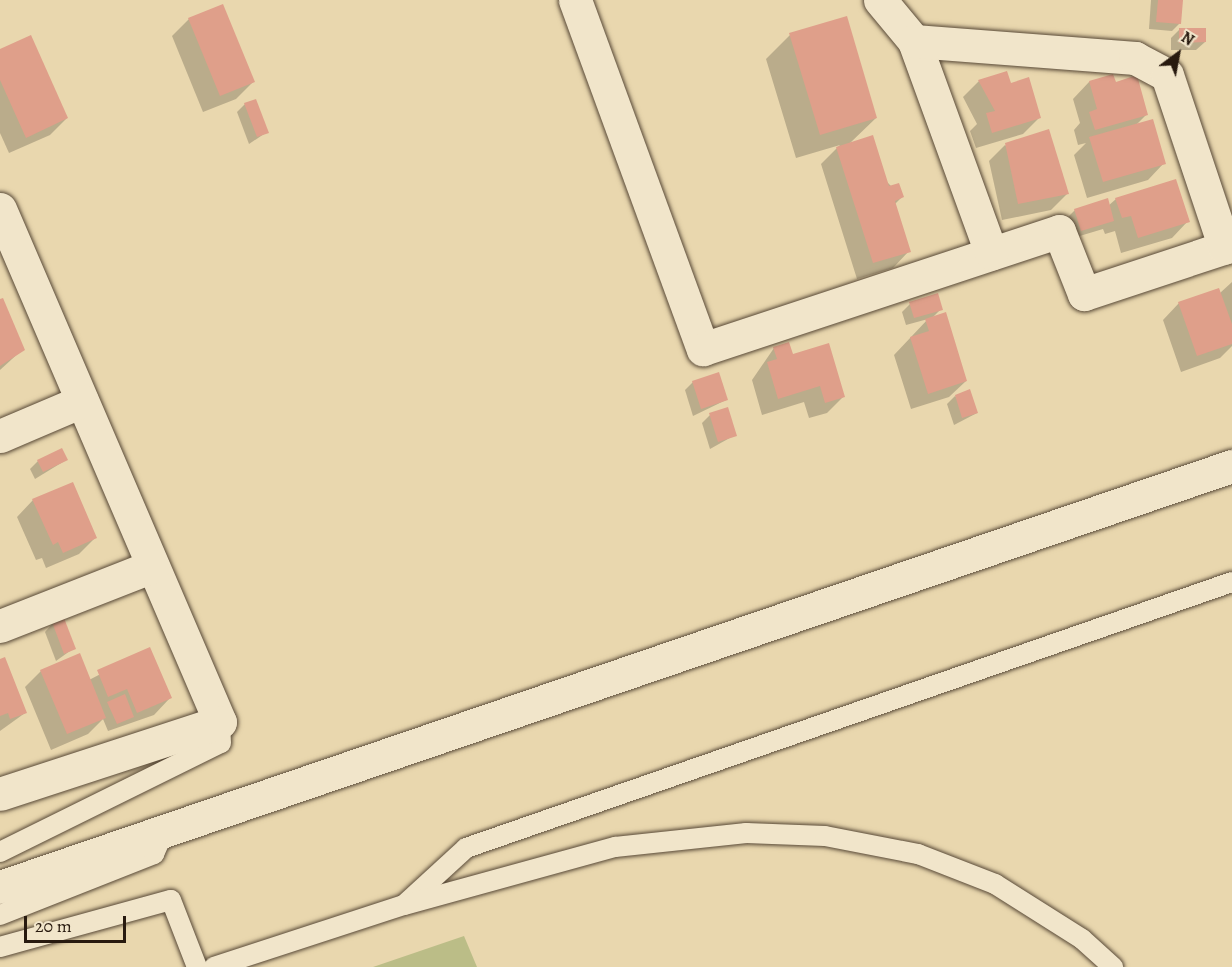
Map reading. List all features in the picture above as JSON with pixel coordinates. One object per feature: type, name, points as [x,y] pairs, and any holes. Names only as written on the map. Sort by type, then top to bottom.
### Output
[{"type":"street","points":[[575,0],[703,349],[1059,231],[1084,294],[1228,246],[1167,75],[1136,58],[914,41]]},
{"type":"street","points":[[880,0],[914,41],[991,253]]},
{"type":"street","points":[[0,794],[220,722],[2,219]]},
{"type":"street","points":[[0,436],[82,401]]},
{"type":"street","points":[[0,887],[163,834],[422,740],[1232,466]]},
{"type":"street","points":[[0,626],[153,566]]},
{"type":"lane","points":[[404,905],[466,848],[1232,582]]},
{"type":"lane","points":[[0,852],[221,743],[220,722]]},
{"type":"lane","points":[[214,967],[404,905],[615,847],[746,833],[825,836],[918,854],[995,884],[1082,939],[1113,967]]},
{"type":"lane","points":[[0,915],[154,854],[163,834]]},
{"type":"lane","points":[[0,947],[171,900],[198,967]]},
{"type":"green space","points":[[464,936],[477,967],[373,967]]},
{"type":"building","points":[[1158,0],[1183,0],[1181,24],[1156,22]]},
{"type":"building","points":[[223,4],[255,82],[220,96],[188,18]]},
{"type":"building","points":[[847,16],[877,118],[820,135],[789,33]]},
{"type":"building","points":[[1179,28],[1206,28],[1206,42],[1179,43]]},
{"type":"building","points":[[31,35],[68,118],[26,138],[0,80],[0,49]]},
{"type":"building","points":[[1007,71],[1011,83],[1029,77],[1041,118],[992,133],[986,113],[995,111],[978,80]]},
{"type":"building","points":[[1113,74],[1116,82],[1137,75],[1148,115],[1095,130],[1089,112],[1097,109],[1089,81]]},
{"type":"building","points":[[256,99],[269,133],[257,137],[244,103]]},
{"type":"building","points":[[1153,119],[1166,164],[1103,182],[1089,137]]},
{"type":"building","points":[[1049,129],[1069,194],[1018,204],[1005,143]]},
{"type":"building","points":[[873,135],[889,186],[899,183],[904,197],[895,201],[911,252],[873,263],[836,147]]},
{"type":"building","points":[[1176,179],[1190,222],[1138,238],[1131,216],[1122,218],[1115,198]]},
{"type":"building","points":[[1108,198],[1114,221],[1081,231],[1074,209]]},
{"type":"building","points":[[1219,288],[1232,324],[1232,344],[1197,356],[1178,302]]},
{"type":"building","points":[[938,293],[943,310],[914,318],[909,302]]},
{"type":"building","points":[[3,298],[25,350],[0,366],[0,299]]},
{"type":"building","points":[[946,312],[967,381],[928,394],[910,337],[929,331],[925,319]]},
{"type":"building","points":[[789,342],[793,354],[829,343],[845,397],[825,403],[820,386],[778,399],[767,362],[777,359],[773,347]]},
{"type":"building","points":[[719,372],[728,400],[701,409],[692,381]]},
{"type":"building","points":[[970,389],[978,413],[962,418],[955,395]]},
{"type":"building","points":[[728,407],[737,436],[718,442],[709,413]]},
{"type":"building","points":[[62,448],[68,460],[43,472],[37,460]]},
{"type":"building","points":[[73,482],[97,538],[63,553],[58,542],[53,545],[32,499]]},
{"type":"building","points":[[64,618],[76,649],[64,654],[52,622]]},
{"type":"building","points":[[150,647],[172,698],[137,713],[127,689],[108,697],[97,670]]},
{"type":"building","points":[[80,653],[106,718],[67,734],[40,670]]},
{"type":"building","points":[[5,657],[27,713],[10,719],[8,713],[0,716],[0,659]]},
{"type":"building","points":[[125,694],[134,717],[117,724],[107,702]]}]
